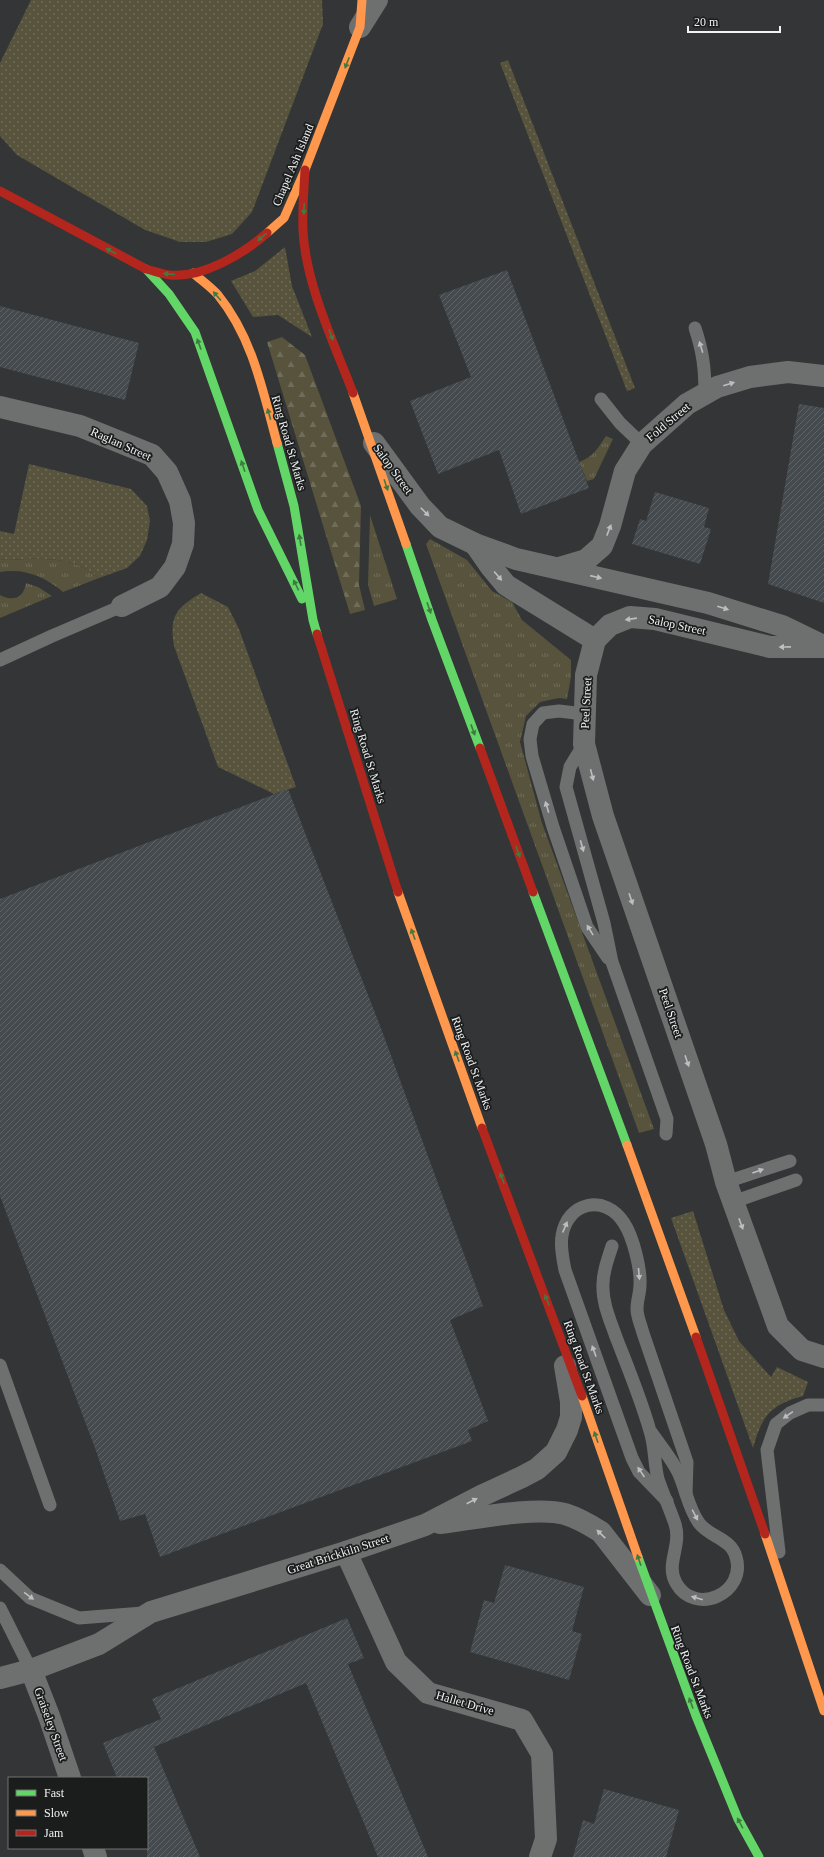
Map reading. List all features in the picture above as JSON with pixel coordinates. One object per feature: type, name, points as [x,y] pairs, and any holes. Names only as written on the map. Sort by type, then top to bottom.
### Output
[{"type":"highway","name":"Chapel Ash Island","points":[[0,191],[146,269],[170,275],[193,273],[226,261],[251,246],[284,218],[305,170],[360,27],[362,0]]},
{"type":"highway","points":[[305,170],[303,232],[309,268],[321,308],[369,435],[432,620],[672,1266],[782,1584],[824,1711]]},
{"type":"highway","points":[[146,269],[169,294],[195,332],[258,510],[313,620]]},
{"type":"highway","name":"Ring Road St Marks","points":[[193,273],[218,295],[245,337],[252,354],[294,506],[313,620],[398,891],[475,1108],[561,1337],[652,1597],[696,1716],[738,1819],[759,1857]]},
{"type":"street","points":[[360,27],[377,0]]},
{"type":"street","name":"Fold Street","points":[[559,568],[586,560],[602,546],[610,526],[625,471],[642,444],[687,404],[717,387],[750,377],[788,372],[824,376]]},
{"type":"street","name":"Raglan Street","points":[[0,407],[80,426],[152,455],[167,472],[180,501],[184,523],[183,544],[175,567],[160,587],[122,606]]},
{"type":"street","name":"Salop Street","points":[[369,435],[420,506],[440,527],[476,544],[516,558],[708,603],[782,626],[824,647]]},
{"type":"street","points":[[476,544],[506,586],[581,629],[595,640]]},
{"type":"street","name":"Salop Street","points":[[595,640],[610,625],[630,617],[655,619],[770,647],[824,647]]},
{"type":"street","name":"Peel Street","points":[[595,640],[586,676],[584,744],[603,816],[716,1144],[729,1192],[778,1326],[802,1350],[824,1357]]},
{"type":"street","name":"Great Brickkiln Street","points":[[0,1678],[31,1670],[99,1644],[151,1612],[346,1552],[425,1525],[537,1469],[556,1452],[567,1430],[571,1417],[571,1402],[561,1337]]},
{"type":"street","points":[[425,1525],[537,1512],[565,1514],[590,1525],[601,1532],[652,1597]]},
{"type":"street","name":"Hallet Drive","points":[[346,1552],[396,1662],[428,1693],[522,1720],[542,1754],[546,1839],[540,1857]]},
{"type":"street","name":"Graiseley Street","points":[[31,1670],[49,1716],[70,1777]]},
{"type":"lane","points":[[695,328],[702,350],[705,368],[705,394]]},
{"type":"lane","points":[[601,400],[620,423],[642,444]]},
{"type":"lane","points":[[0,660],[122,606]]},
{"type":"lane","points":[[584,714],[559,711],[544,712],[533,724],[530,739],[532,756],[553,827],[587,927],[612,962]]},
{"type":"lane","points":[[584,744],[570,767],[566,787],[604,923],[612,962],[660,1094],[667,1118],[666,1134]]},
{"type":"lane","points":[[729,1192],[790,1160]]},
{"type":"lane","points":[[729,1192],[796,1180]]},
{"type":"lane","points":[[667,1501],[639,1472],[632,1458],[565,1270],[562,1252],[562,1236],[566,1223],[573,1213],[584,1206],[594,1204],[604,1205],[615,1212],[624,1223],[631,1239],[639,1266],[640,1285],[637,1311],[643,1333],[687,1462],[686,1494]]},
{"type":"lane","points":[[612,1246],[605,1267],[602,1285],[606,1309],[651,1432],[658,1478],[676,1525],[678,1539],[672,1561],[672,1572],[676,1583],[683,1592],[693,1598],[704,1600],[715,1599],[724,1594],[732,1586],[736,1577],[738,1566],[736,1556],[731,1547],[700,1524],[694,1513],[678,1472],[651,1432]]},
{"type":"lane","points":[[0,1365],[50,1505]]},
{"type":"lane","points":[[782,1584],[766,1450],[776,1424],[790,1413],[808,1405],[824,1404]]},
{"type":"lane","points":[[0,1570],[30,1598],[79,1618],[151,1612]]},
{"type":"lane","points":[[0,1608],[31,1670]]},
{"type":"green space","points":[[31,0],[322,0],[323,24],[252,212],[232,234],[206,242],[180,242],[145,230],[17,155],[0,136],[0,63]]},
{"type":"green space","points":[[508,60],[635,388],[627,391],[500,63]]},
{"type":"green space","points":[[285,247],[292,286],[312,337],[278,315],[253,317],[231,281],[255,271]]},
{"type":"green space","points":[[282,337],[305,355],[361,506],[359,585],[365,610],[350,614],[267,342]]},
{"type":"green space","points":[[606,436],[613,439],[594,479],[587,481],[579,462],[592,455]]},
{"type":"green space","points":[[29,464],[131,489],[147,506],[150,521],[147,540],[140,556],[127,568],[99,578],[83,567],[65,561],[45,559],[0,559],[0,531],[14,534]]},
{"type":"green space","points":[[370,515],[397,599],[374,606],[368,585]]},
{"type":"green space","points":[[430,539],[467,560],[492,591],[512,602],[522,620],[571,660],[571,677],[567,699],[559,698],[540,702],[526,716],[520,742],[542,823],[654,1129],[639,1133],[426,544]]},
{"type":"green space","points":[[0,559],[45,559],[65,561],[83,567],[99,578],[63,592],[56,586],[33,574],[17,571],[0,572]]},
{"type":"green space","points":[[26,583],[38,587],[52,596],[0,618],[0,595],[9,598],[17,597],[23,592]]},
{"type":"green space","points":[[201,593],[228,607],[239,629],[296,787],[274,794],[218,767],[174,646],[173,636],[173,627],[176,614],[180,608]]},
{"type":"green space","points":[[693,1211],[724,1310],[739,1341],[771,1377],[777,1367],[808,1382],[803,1396],[783,1403],[769,1413],[760,1428],[753,1448],[671,1218]]},
{"type":"building","points":[[507,270],[589,488],[521,514],[499,450],[438,474],[410,401],[471,377],[439,295]]},
{"type":"building","points":[[0,306],[139,343],[125,400],[0,367]]},
{"type":"building","points":[[799,404],[824,408],[824,603],[768,584]]},
{"type":"building","points":[[655,492],[709,508],[704,527],[711,529],[700,564],[632,544],[640,519],[646,521]]},
{"type":"building","points":[[288,789],[382,1031],[483,1306],[450,1320],[488,1421],[468,1430],[472,1441],[160,1557],[145,1514],[120,1521],[95,1448],[0,1196],[0,899]]},
{"type":"building","points":[[505,1565],[584,1587],[572,1631],[582,1634],[569,1680],[470,1652],[484,1600],[494,1603]]},
{"type":"building","points":[[347,1618],[364,1658],[348,1664],[428,1857],[378,1857],[306,1683],[154,1747],[200,1857],[147,1857],[148,1777],[117,1777],[103,1743],[161,1719],[152,1699]]},
{"type":"building","points":[[604,1789],[679,1810],[666,1857],[573,1857],[583,1820],[594,1824]]},
{"type":"traffic: fast","points":[[146,269],[169,294],[195,332],[258,510],[302,599]]},
{"type":"traffic: fast","points":[[277,443],[294,506],[313,620],[317,634]]},
{"type":"traffic: fast","points":[[406,544],[432,620],[480,748]]},
{"type":"traffic: fast","points":[[533,892],[627,1145]]},
{"type":"traffic: fast","points":[[638,1557],[696,1716],[738,1819],[759,1857]]},
{"type":"traffic: slow","points":[[267,233],[284,218],[305,170],[360,27],[362,0]]},
{"type":"traffic: slow","points":[[193,273],[218,295],[240,329],[255,366],[277,443]]},
{"type":"traffic: slow","points":[[353,393],[406,544]]},
{"type":"traffic: slow","points":[[398,892],[482,1128]]},
{"type":"traffic: slow","points":[[627,1145],[696,1337]]},
{"type":"traffic: slow","points":[[582,1396],[638,1557]]},
{"type":"traffic: slow","points":[[765,1534],[824,1711]]},
{"type":"traffic: jam","points":[[305,170],[303,231],[309,272],[322,314],[353,393]]},
{"type":"traffic: jam","points":[[0,191],[146,269],[167,275],[183,275],[209,269],[246,249],[267,233]]},
{"type":"traffic: jam","points":[[317,634],[398,892]]},
{"type":"traffic: jam","points":[[480,748],[533,892]]},
{"type":"traffic: jam","points":[[482,1128],[582,1396]]},
{"type":"traffic: jam","points":[[696,1337],[765,1534]]}]
